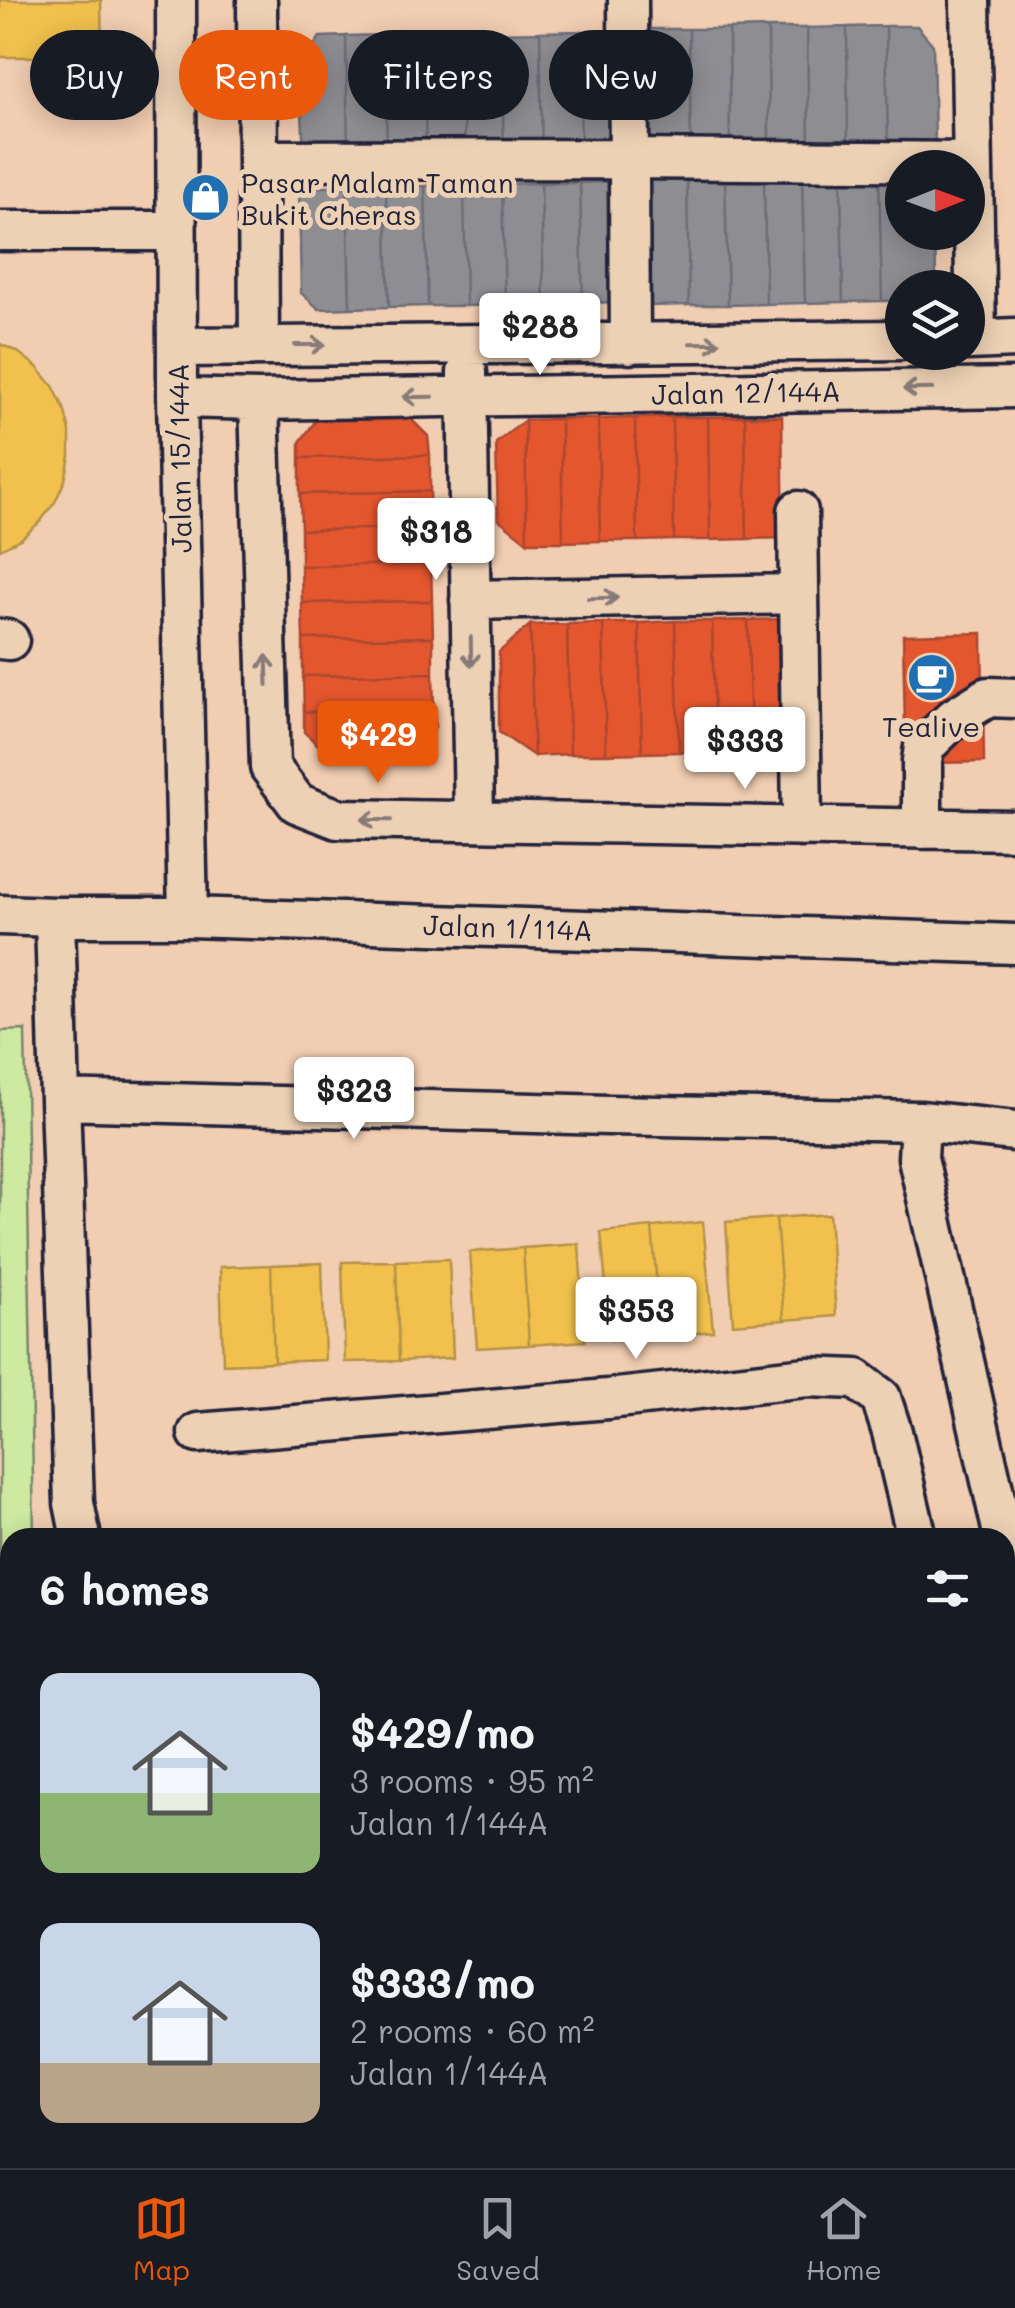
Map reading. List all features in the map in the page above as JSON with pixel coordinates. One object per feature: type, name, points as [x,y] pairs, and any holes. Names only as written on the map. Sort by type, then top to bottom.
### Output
[{"type":"street","name":"Jalan 15/144A","points":[[176,0],[177,348],[188,917]]},
{"type":"street","points":[[257,0],[259,346]]},
{"type":"street","points":[[628,0],[630,344]]},
{"type":"street","points":[[970,0],[972,150]]},
{"type":"street","points":[[258,160],[885,161]]},
{"type":"street","points":[[0,231],[176,231]]},
{"type":"street","points":[[985,339],[1015,338]]},
{"type":"street","name":"Jalan 12/144A","points":[[177,348],[885,340]]},
{"type":"street","points":[[466,345],[474,821]]},
{"type":"street","name":"Jalan 12/144A","points":[[178,398],[1015,388]]},
{"type":"street","points":[[259,400],[270,768],[297,803],[338,820],[1015,830]]},
{"type":"street","points":[[798,511],[802,827]]},
{"type":"street","points":[[470,600],[799,594]]},
{"type":"street","points":[[922,829],[924,746],[954,718],[988,697],[1015,698]]},
{"type":"street","name":"Jalan 1/114A","points":[[0,915],[188,917],[1015,944]]},
{"type":"street","points":[[55,917],[74,1503],[79,1528]]},
{"type":"street","points":[[60,1100],[920,1121],[1015,1131]]},
{"type":"street","points":[[920,1121],[918,1158],[1001,1528]]},
{"type":"street","points":[[198,1433],[608,1400],[807,1377],[856,1378],[881,1398],[915,1528]]},
{"type":"green space","points":[[25,1030],[34,1528],[0,1528],[0,1031]]},
{"type":"building: Homes","points":[[0,0],[101,0],[102,30],[30,30],[30,57],[0,57]]},
{"type":"building: Homes","points":[[0,344],[37,367],[53,386],[70,432],[70,456],[55,502],[40,522],[22,538],[0,549]]},
{"type":"building: Homes","points":[[829,1214],[836,1316],[784,1320],[776,1218]]},
{"type":"building: Homes","points":[[776,1218],[784,1320],[733,1324],[726,1222]]},
{"type":"building: Homes","points":[[703,1222],[713,1331],[661,1336],[652,1227]]},
{"type":"building: Homes","points":[[652,1227],[661,1336],[611,1340],[601,1232]]},
{"type":"building: Homes","points":[[579,1244],[585,1341],[529,1345],[523,1248]]},
{"type":"building: Homes","points":[[523,1248],[529,1345],[477,1348],[470,1252]]},
{"type":"building: Homes","points":[[449,1259],[453,1358],[399,1361],[396,1261]]},
{"type":"building: Homes","points":[[396,1261],[399,1361],[345,1362],[342,1262]]},
{"type":"building: Homes","points":[[322,1263],[325,1360],[274,1362],[271,1265]]},
{"type":"building: Homes","points":[[271,1265],[274,1362],[223,1364],[220,1267]]},
{"type":"building: Shops","points":[[400,408],[428,436],[430,455],[300,458],[300,442],[320,415]]},
{"type":"building: Shops","points":[[745,416],[782,416],[784,538],[747,539]]},
{"type":"building: Shops","points":[[745,416],[747,539],[710,540],[708,417]]},
{"type":"building: Shops","points":[[672,417],[708,417],[710,540],[674,540]]},
{"type":"building: Shops","points":[[672,417],[674,540],[637,541],[635,418]]},
{"type":"building: Shops","points":[[635,418],[637,541],[600,541],[598,419]]},
{"type":"building: Shops","points":[[561,419],[598,419],[600,541],[563,542]]},
{"type":"building: Shops","points":[[561,419],[563,542],[527,542],[525,420]]},
{"type":"building: Shops","points":[[525,420],[527,542],[498,519],[496,443]]},
{"type":"building: Shops","points":[[430,455],[430,491],[300,494],[300,458]]},
{"type":"building: Shops","points":[[430,491],[431,528],[301,530],[300,494]]},
{"type":"building: Shops","points":[[431,528],[431,564],[301,566],[301,530]]},
{"type":"building: Shops","points":[[431,564],[432,601],[302,603],[301,566]]},
{"type":"building: Shops","points":[[432,601],[433,637],[303,639],[302,603]]},
{"type":"building: Shops","points":[[785,619],[788,749],[751,750],[748,620]]},
{"type":"building: Shops","points":[[748,620],[751,750],[715,751],[712,621]]},
{"type":"building: Shops","points":[[675,621],[679,752],[642,753],[639,623]]},
{"type":"building: Shops","points":[[675,621],[712,621],[715,751],[679,752]]},
{"type":"building: Shops","points":[[603,623],[606,754],[570,754],[567,624]]},
{"type":"building: Shops","points":[[603,623],[639,623],[642,753],[606,754]]},
{"type":"building: Shops","points":[[567,624],[570,754],[534,756],[530,625]]},
{"type":"building: Shops","points":[[530,625],[534,756],[499,732],[499,652]]},
{"type":"building: Shops","points":[[982,633],[984,762],[932,763],[932,727],[905,727],[903,635]]},
{"type":"building: Shops","points":[[433,637],[433,673],[303,676],[303,639]]},
{"type":"building: Shops","points":[[433,673],[434,710],[304,712],[303,676]]},
{"type":"building: Shops","points":[[434,710],[435,727],[410,756],[331,757],[304,732],[304,712]]},
{"type":"building: Industry","points":[[886,26],[917,26],[933,45],[935,144],[888,146]]},
{"type":"building: Industry","points":[[886,26],[888,146],[848,147],[847,27]]},
{"type":"building: Industry","points":[[847,27],[848,147],[809,147],[807,28]]},
{"type":"building: Industry","points":[[768,28],[807,28],[809,147],[769,147]]},
{"type":"building: Industry","points":[[768,28],[769,147],[730,148],[729,29]]},
{"type":"building: Industry","points":[[729,29],[730,148],[691,149],[693,30],[689,30]]},
{"type":"building: Industry","points":[[529,32],[540,32],[542,151],[504,153],[503,120],[529,120]]},
{"type":"building: Industry","points":[[540,32],[549,32],[549,120],[580,120],[581,151],[542,151]]},
{"type":"building: Industry","points":[[346,36],[348,120],[386,120],[387,155],[348,155]]},
{"type":"building: Industry","points":[[346,36],[348,155],[304,157],[302,120],[328,120],[328,37]]},
{"type":"building: Industry","points":[[386,120],[425,120],[426,154],[387,155]]},
{"type":"building: Industry","points":[[425,120],[464,120],[465,153],[426,154]]},
{"type":"building: Industry","points":[[464,120],[503,120],[504,153],[465,153]]},
{"type":"building: Industry","points":[[580,120],[618,120],[619,150],[581,151]]},
{"type":"building: Industry","points":[[651,120],[691,120],[691,149],[651,149]]},
{"type":"building: Industry","points":[[879,175],[885,175],[885,250],[935,250],[936,270],[885,270],[885,301],[882,301]]},
{"type":"building: Industry","points":[[879,175],[882,301],[843,302],[841,176]]},
{"type":"building: Industry","points":[[802,176],[841,176],[843,302],[805,303]]},
{"type":"building: Industry","points":[[802,176],[805,303],[766,304],[764,177]]},
{"type":"building: Industry","points":[[764,177],[766,304],[728,305],[725,178]]},
{"type":"building: Industry","points":[[725,178],[728,305],[689,305],[687,179]]},
{"type":"building: Industry","points":[[687,179],[689,305],[651,306],[648,180]]},
{"type":"building: Industry","points":[[619,181],[622,302],[583,303],[580,183]]},
{"type":"building: Industry","points":[[541,183],[580,183],[583,303],[544,304]]},
{"type":"building: Industry","points":[[541,183],[544,304],[505,305],[502,184]]},
{"type":"building: Industry","points":[[502,184],[505,305],[466,306],[464,185]]},
{"type":"building: Industry","points":[[464,185],[466,306],[428,306],[425,186]]},
{"type":"building: Industry","points":[[425,186],[428,306],[389,307],[386,187]]},
{"type":"building: Industry","points":[[299,187],[347,187],[350,308],[319,309],[301,293]]},
{"type":"building: Industry","points":[[347,187],[386,187],[389,307],[350,308]]},
{"type":"place","name":"Pasar Malam Taman Bukit Cheras","points":[[206,198]]},
{"type":"place","name":"Tealive","points":[[931,678]]}]
